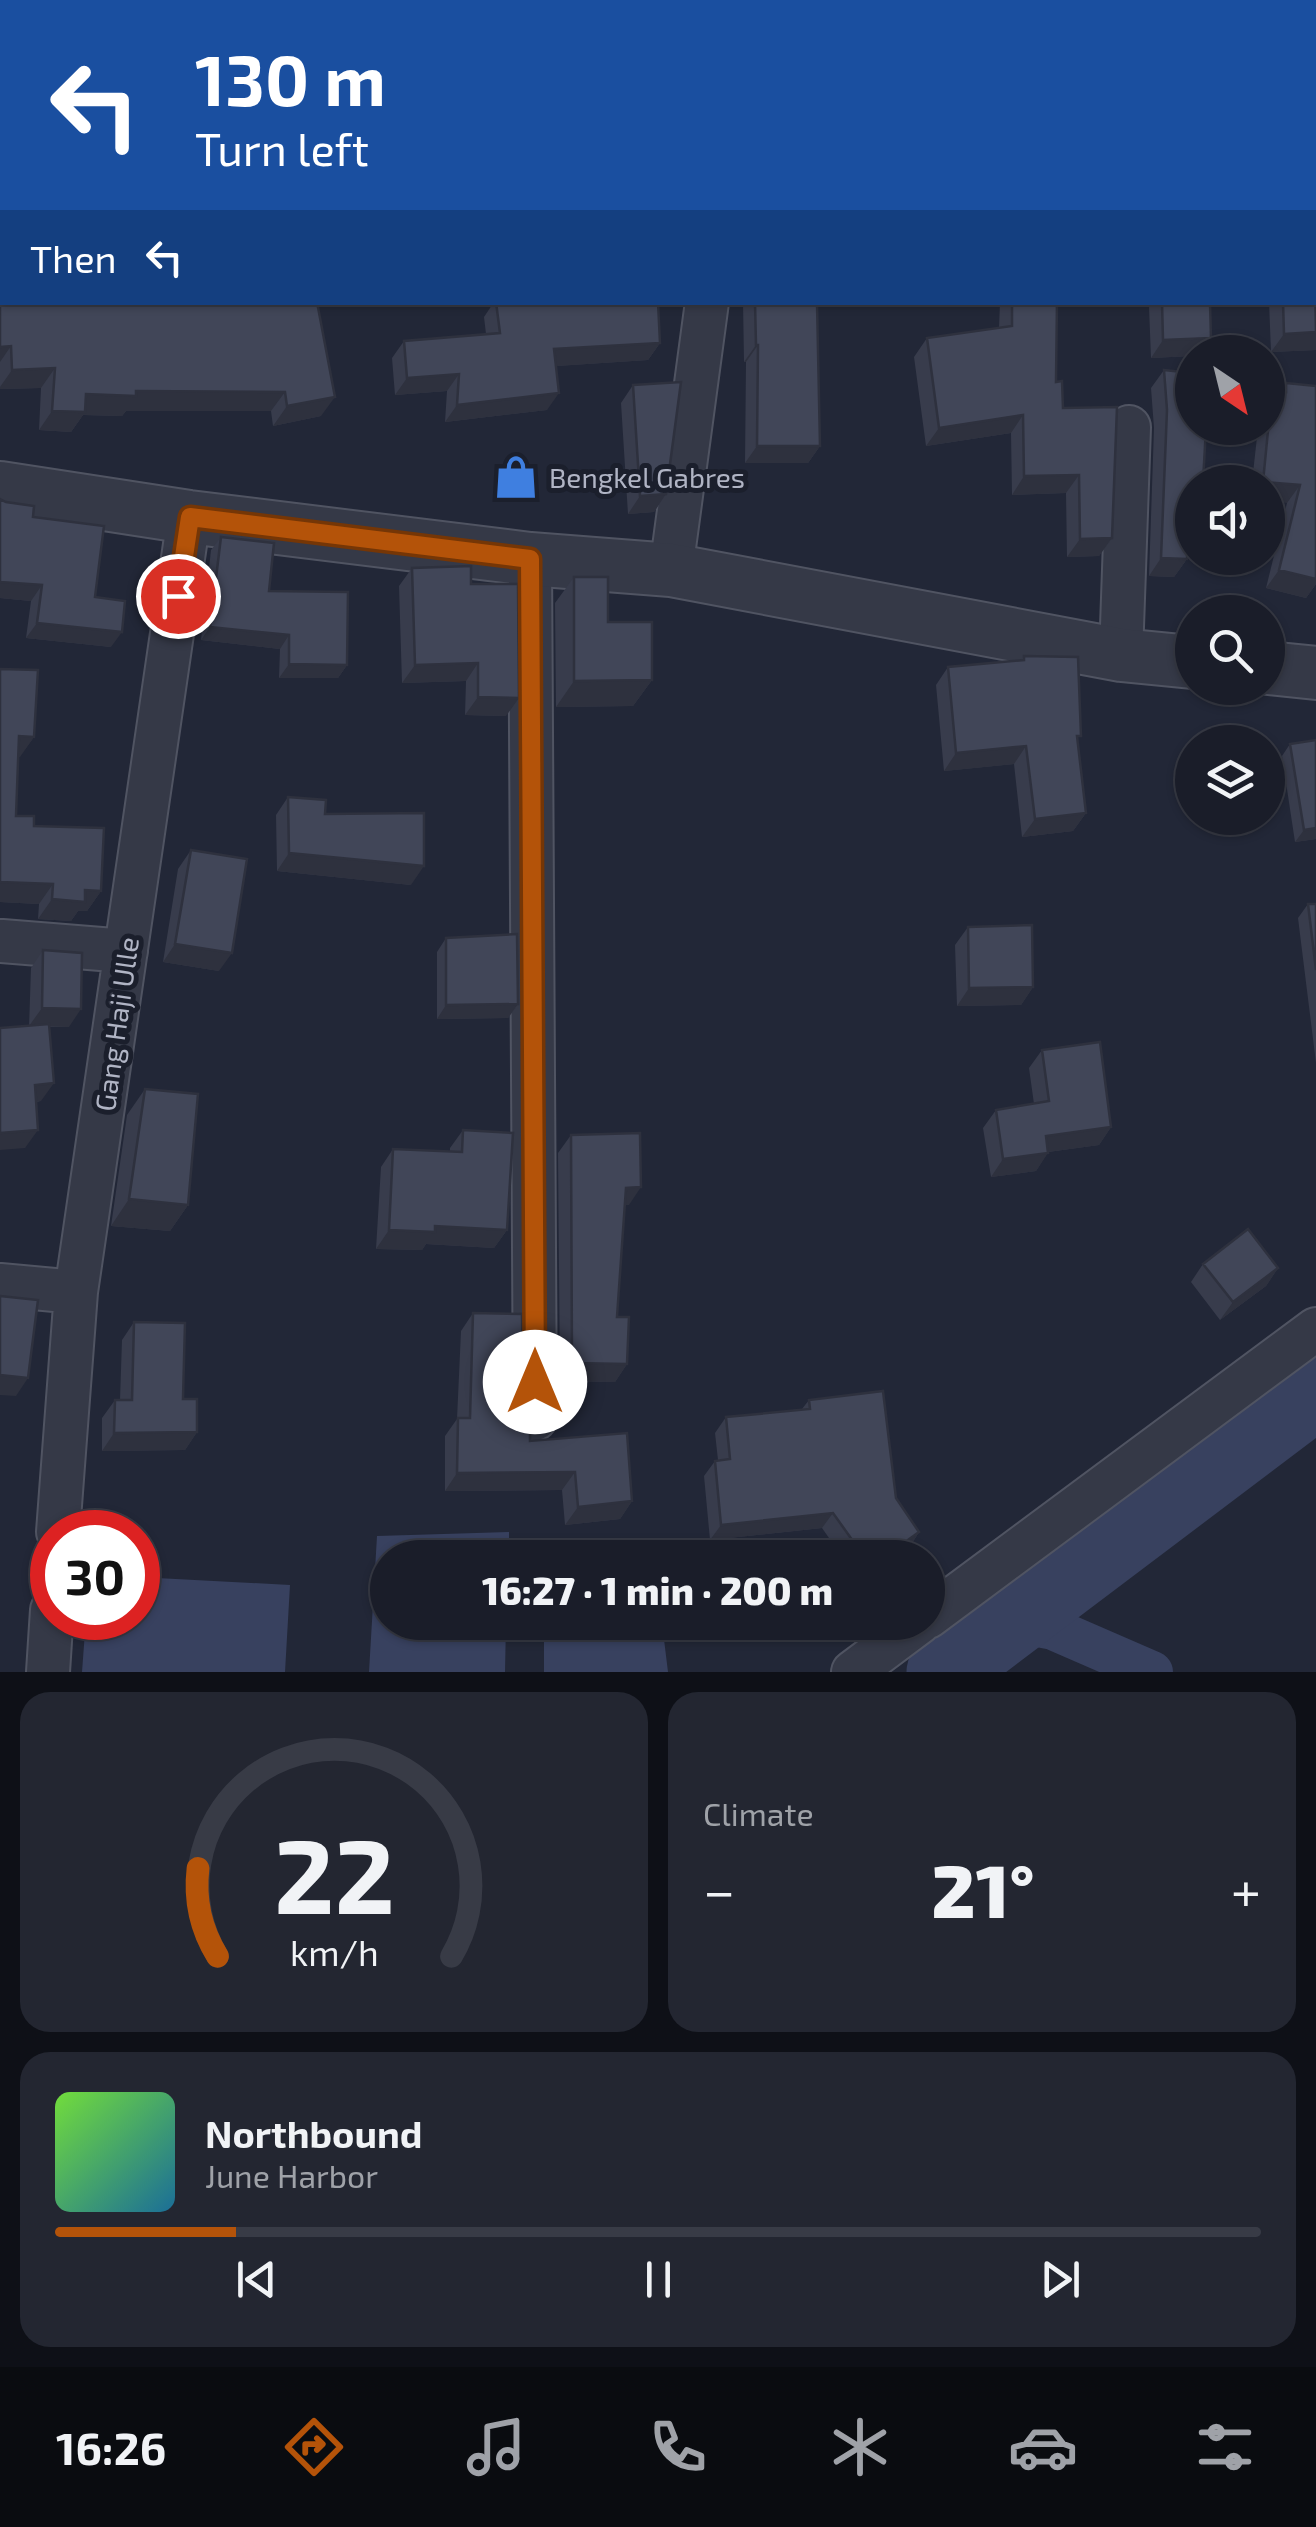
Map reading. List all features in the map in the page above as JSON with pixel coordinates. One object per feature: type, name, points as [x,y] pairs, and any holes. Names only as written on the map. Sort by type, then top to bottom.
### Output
[{"type":"street","points":[[671,570],[706,305]]},
{"type":"street","points":[[1121,655],[1129,427]]},
{"type":"street","points":[[0,488],[190,517],[530,559],[671,570],[1121,655],[1175,660]]},
{"type":"street","name":"Gang Haji Ulle","points":[[60,1510],[76,1292],[190,517]]},
{"type":"street","points":[[530,559],[536,1419]]},
{"type":"street","points":[[1285,669],[1316,672]]},
{"type":"street","points":[[2,941],[126,951]]},
{"type":"street","points":[[0,1285],[76,1292]]},
{"type":"street","points":[[945,1604],[1316,1329]]},
{"type":"street","points":[[48,1672],[50,1640]]},
{"type":"street","points":[[853,1672],[896,1640]]},
{"type":"water","points":[[509,1532],[509,1540],[377,1540],[377,1536]]},
{"type":"water","points":[[160,1578],[290,1585],[285,1672],[82,1672],[84,1640],[160,1640]]},
{"type":"water","points":[[371,1640],[506,1640],[505,1672],[369,1672]]},
{"type":"water","points":[[544,1640],[664,1640],[668,1672],[544,1672]]},
{"type":"building","points":[[0,305],[318,305],[335,397],[287,406],[285,392],[136,391],[136,396],[86,394],[85,412],[52,411],[55,368],[12,370],[11,346],[0,347]]},
{"type":"building","points":[[496,305],[658,305],[660,343],[554,349],[559,393],[457,405],[459,374],[407,378],[404,341],[500,333]]},
{"type":"building","points":[[755,305],[817,305],[820,446],[757,446]]},
{"type":"building","points":[[1012,305],[1057,305],[1056,382],[1062,381],[1063,408],[1117,407],[1112,538],[1080,539],[1079,475],[1024,476],[1023,415],[939,428],[927,338],[1012,326]]},
{"type":"building","points":[[1162,305],[1210,305],[1211,335],[1175,335],[1175,340],[1163,340]]},
{"type":"building","points":[[1283,305],[1315,305],[1316,332],[1284,334]]},
{"type":"building","points":[[1164,370],[1175,371],[1175,445],[1205,445],[1204,465],[1175,465],[1175,559],[1161,558],[1167,410]]},
{"type":"building","points":[[681,382],[666,494],[640,496],[633,385]]},
{"type":"building","points":[[1286,383],[1316,386],[1316,579],[1285,571],[1285,546],[1300,485],[1285,484],[1285,465],[1265,465],[1267,445],[1285,445]]},
{"type":"building","points":[[0,499],[34,506],[33,517],[104,526],[95,597],[125,601],[122,632],[37,623],[42,585],[0,582]]},
{"type":"building","points":[[221,537],[274,543],[269,591],[348,592],[347,665],[289,664],[289,635],[210,627]]},
{"type":"building","points":[[471,566],[471,584],[518,584],[519,698],[478,697],[478,663],[415,665],[412,568]]},
{"type":"building","points":[[574,577],[608,577],[608,622],[652,622],[652,680],[574,681]]},
{"type":"building","points":[[1024,656],[1078,657],[1081,736],[1077,736],[1086,813],[1035,819],[1026,746],[956,753],[948,667],[1024,660]]},
{"type":"building","points":[[0,669],[38,670],[34,737],[19,736],[16,816],[34,816],[34,826],[104,828],[101,891],[85,890],[85,902],[52,899],[53,884],[0,882]]},
{"type":"building","points":[[1316,740],[1316,828],[1304,830],[1290,744]]},
{"type":"building","points":[[288,797],[326,800],[325,814],[424,813],[424,866],[289,853]]},
{"type":"building","points":[[191,850],[247,859],[232,953],[175,944]]},
{"type":"building","points":[[1308,904],[1316,904],[1316,970]]},
{"type":"building","points":[[1032,925],[1033,987],[969,988],[968,927]]},
{"type":"building","points":[[517,934],[518,1004],[446,1005],[446,938]]},
{"type":"building","points":[[43,950],[82,953],[81,1009],[42,1008]]},
{"type":"building","points":[[49,1024],[54,1083],[35,1085],[38,1130],[0,1133],[0,1028]]},
{"type":"building","points":[[1100,1042],[1111,1127],[1046,1136],[1048,1153],[1003,1159],[996,1110],[1049,1101],[1042,1050]]},
{"type":"building","points":[[145,1089],[198,1094],[188,1205],[129,1199]]},
{"type":"building","points":[[463,1130],[513,1133],[507,1230],[435,1226],[435,1232],[389,1230],[393,1149],[462,1152]]},
{"type":"building","points":[[640,1133],[641,1187],[626,1188],[617,1317],[629,1317],[627,1364],[572,1363],[571,1135]]},
{"type":"building","points":[[1248,1229],[1278,1268],[1233,1302],[1203,1264]]},
{"type":"building","points":[[0,1296],[38,1300],[28,1378],[0,1375]]},
{"type":"building","points":[[473,1313],[522,1314],[523,1401],[530,1418],[530,1441],[627,1433],[632,1501],[578,1507],[575,1472],[457,1473],[458,1418],[470,1418]]},
{"type":"building","points":[[134,1322],[185,1323],[183,1399],[197,1399],[197,1432],[114,1433],[115,1400],[132,1400]]},
{"type":"building","points":[[883,1391],[896,1498],[919,1532],[908,1540],[852,1540],[833,1513],[721,1525],[715,1461],[730,1459],[726,1417],[810,1409],[809,1400]]},
{"type":"waterway","points":[[944,1672],[1316,1391]]},
{"type":"waterway","points":[[1012,1621],[1053,1629],[1152,1672]]},
{"type":"place","name":"Bengkel Gabres","points":[[516,477]]},
{"type":"route","points":[[178,596],[190,517],[530,559],[535,1382]]}]
